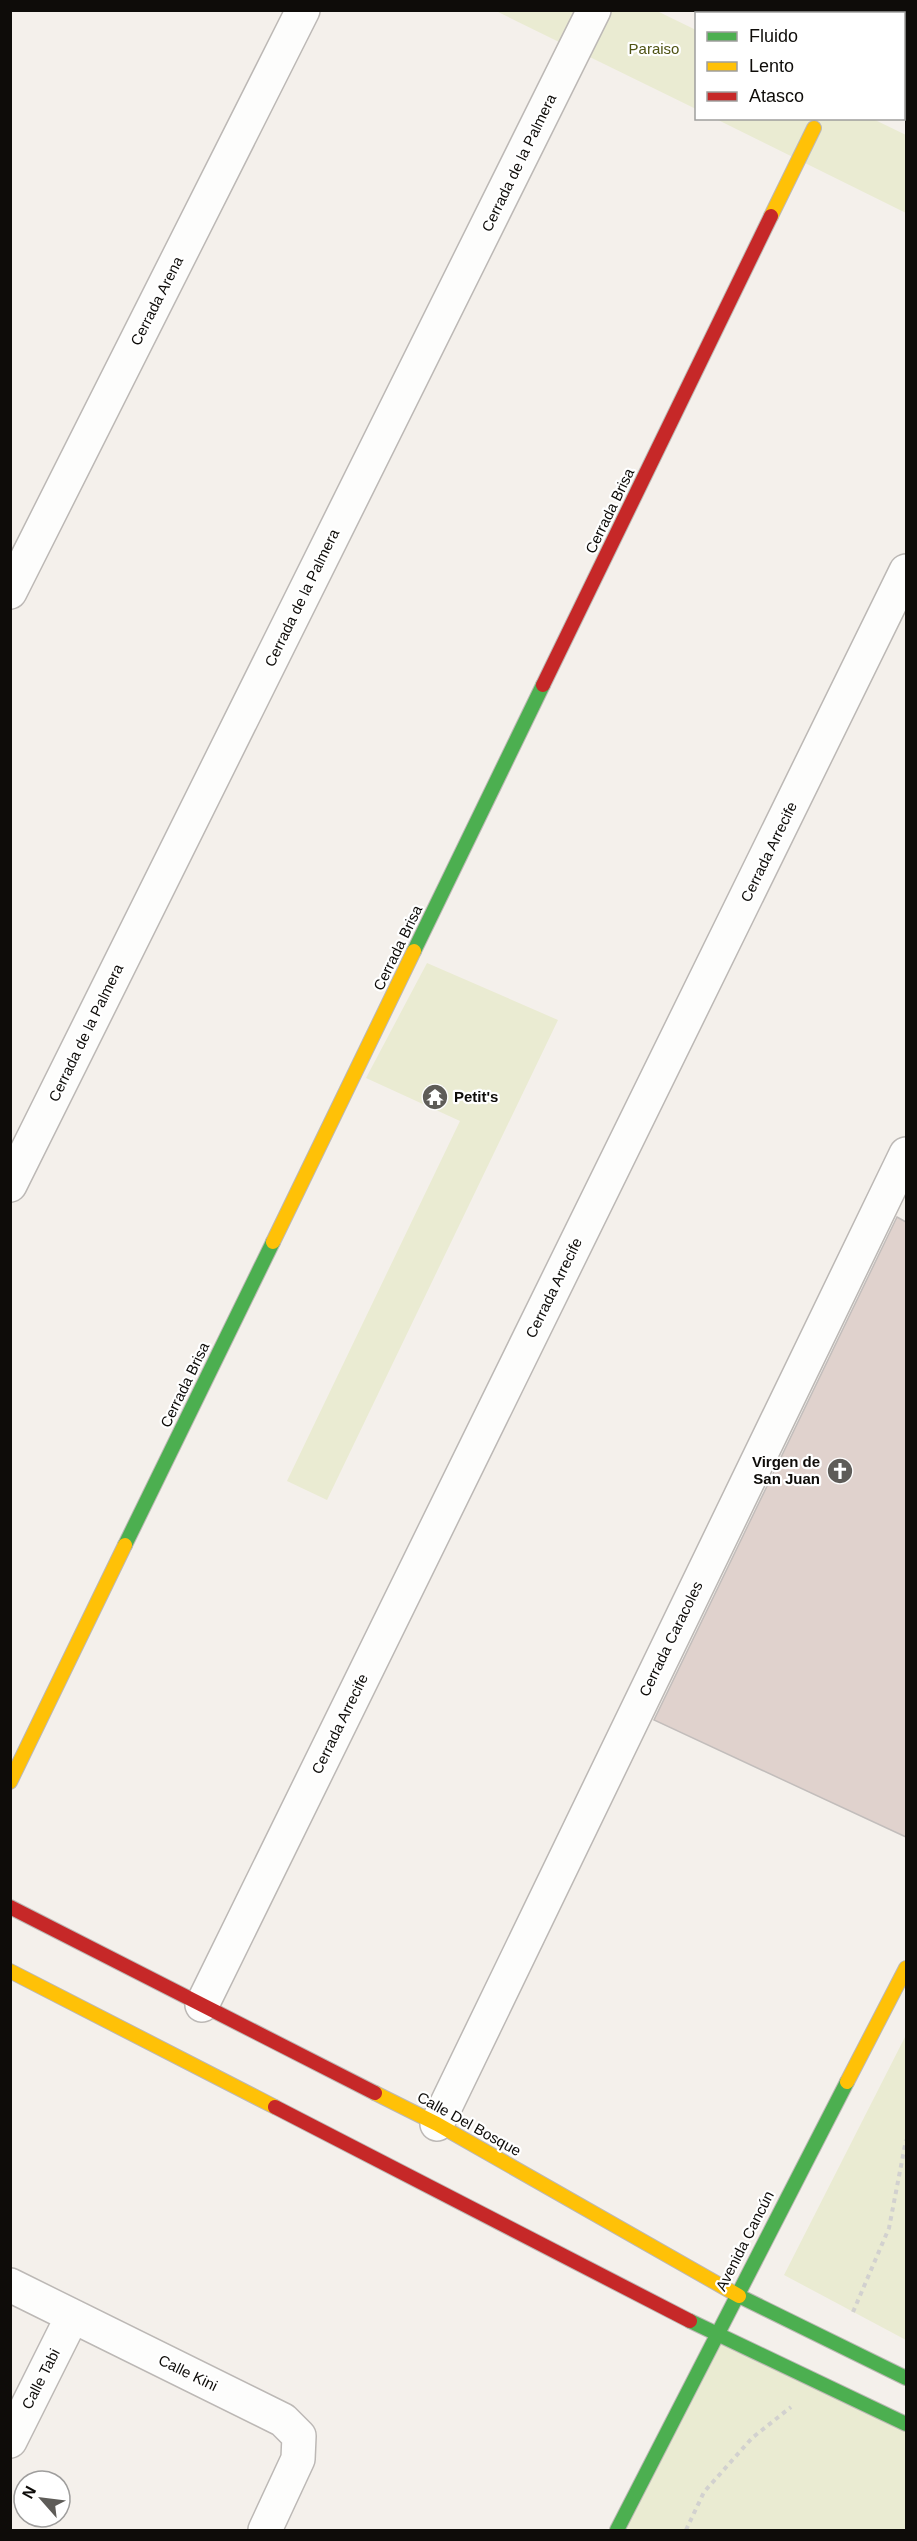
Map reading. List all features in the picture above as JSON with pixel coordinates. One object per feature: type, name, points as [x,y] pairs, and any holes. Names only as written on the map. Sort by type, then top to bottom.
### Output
[{"type":"street","name":"Cerrada Arena","points":[[10,592],[303,10]]},
{"type":"street","name":"Cerrada de la Palmera","points":[[10,1185],[594,10]]},
{"type":"street","name":"Cerrada Brisa","points":[[10,1782],[814,128]]},
{"type":"street","name":"Cerrada Arrecife","points":[[202,2005],[906,572]]},
{"type":"street","name":"Cerrada Caracoles","points":[[436,2124],[906,1154]]},
{"type":"street","name":"Calle Del Bosque","points":[[10,1907],[436,2124],[736,2294],[906,2378]]},
{"type":"street","name":"Avenida Cancún","points":[[616,2530],[906,1968]]},
{"type":"street","points":[[10,1971],[717,2335],[906,2424]]},
{"type":"street","name":"Calle Kini","points":[[10,2285],[283,2420],[299,2436],[298,2459],[265,2530]]},
{"type":"street","name":"Calle Tabi","points":[[10,2441],[72,2317]]},
{"type":"green space","name":"Paraiso","points":[[496,11],[657,11],[695,30],[695,109]]},
{"type":"green space","points":[[718,120],[875,120],[906,135],[906,213]]},
{"type":"green space","points":[[427,963],[558,1020],[327,1500],[287,1481],[460,1121],[366,1078]]},
{"type":"green space","points":[[906,2035],[906,2340],[784,2275]]},
{"type":"green space","points":[[717,2335],[906,2424],[906,2530],[619,2530]]},
{"type":"building","name":"Virgen de San Juan","points":[[897,1217],[906,1222],[906,1837],[654,1720]]},
{"type":"traffic: fast","points":[[414,951],[543,685]]},
{"type":"traffic: fast","points":[[125,1545],[273,1242]]},
{"type":"traffic: fast","points":[[617,2530],[847,2082]]},
{"type":"traffic: fast","points":[[739,2296],[906,2378]]},
{"type":"traffic: fast","points":[[690,2321],[906,2424]]},
{"type":"traffic: slow","points":[[771,216],[814,128]]},
{"type":"traffic: slow","points":[[273,1242],[414,951]]},
{"type":"traffic: slow","points":[[10,1782],[125,1545]]},
{"type":"traffic: slow","points":[[847,2082],[906,1968]]},
{"type":"traffic: slow","points":[[10,1971],[275,2107]]},
{"type":"traffic: slow","points":[[375,2093],[437,2124],[739,2296]]},
{"type":"traffic: jam","points":[[543,685],[771,216]]},
{"type":"traffic: jam","points":[[10,1907],[375,2093]]},
{"type":"traffic: jam","points":[[275,2107],[690,2321]]},
{"type":"place","name":"Petit's","points":[[435,1097]]},
{"type":"place","name":"Virgen de San Juan","points":[[840,1471]]}]
